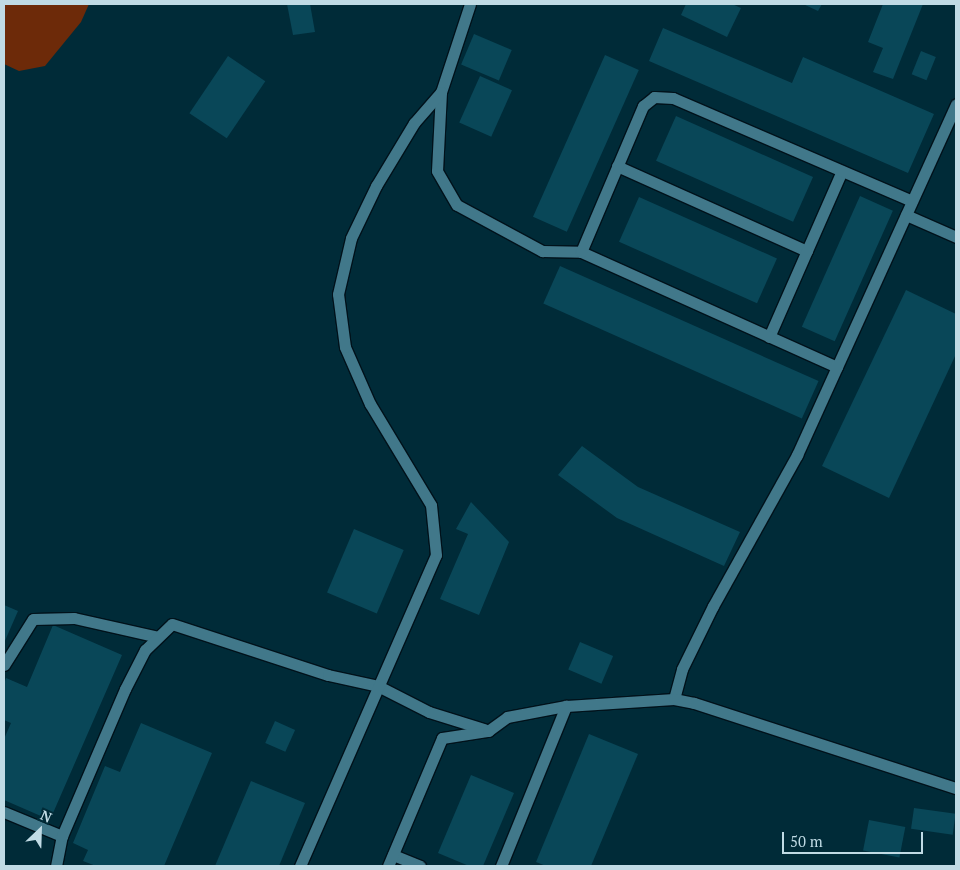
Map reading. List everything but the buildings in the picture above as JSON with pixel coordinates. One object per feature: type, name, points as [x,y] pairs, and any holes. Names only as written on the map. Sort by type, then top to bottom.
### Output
[{"type":"lane","points":[[470,4],[441,92],[437,171],[457,205],[542,251],[580,252],[837,367]]},
{"type":"lane","points":[[300,866],[378,686],[407,630],[436,555],[431,505],[370,404],[345,347],[338,294],[351,238],[376,186],[414,122],[441,92]]},
{"type":"lane","points":[[580,252],[643,106],[654,97],[673,98],[912,201]]},
{"type":"lane","points":[[674,699],[702,630],[765,518],[837,367],[956,104]]},
{"type":"lane","points":[[617,166],[807,251]]},
{"type":"lane","points":[[769,337],[842,171]]},
{"type":"lane","points":[[906,214],[956,237]]},
{"type":"lane","points":[[4,665],[33,619],[74,618],[158,637]]},
{"type":"lane","points":[[56,866],[62,836],[125,689],[144,650],[172,624],[328,675],[378,686],[429,712],[488,730]]},
{"type":"lane","points":[[388,866],[442,738],[488,730],[507,716],[566,706],[674,699],[956,788]]},
{"type":"lane","points":[[502,866],[566,706]]},
{"type":"lane","points":[[4,812],[62,836]]},
{"type":"lane","points":[[393,854],[420,866]]},
{"type":"shaded area","points":[[4,4],[89,4],[81,22],[45,66],[19,71],[4,64]]}]
